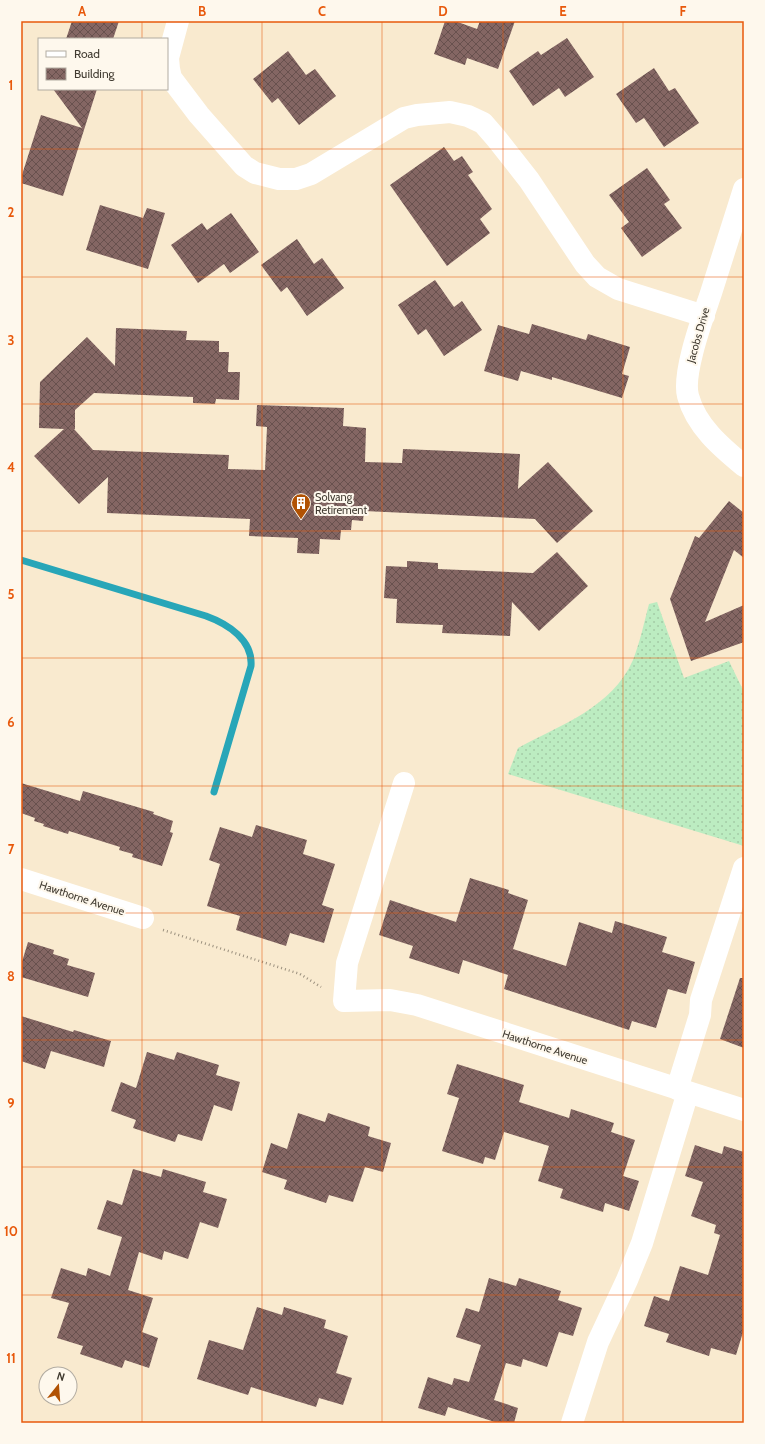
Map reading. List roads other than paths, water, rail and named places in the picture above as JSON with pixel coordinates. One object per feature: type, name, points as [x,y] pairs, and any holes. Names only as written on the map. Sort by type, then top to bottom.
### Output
[{"type":"street","points":[[178,21],[168,58],[171,78],[199,115],[244,166],[255,173],[279,179],[296,179],[320,170],[404,118],[443,112],[468,116],[483,124],[496,138],[529,180],[585,264],[597,277],[618,289],[704,316]]},
{"type":"street","name":"Jacobs Drive","points":[[744,189],[737,237],[704,316],[695,342],[687,376],[688,395],[694,412],[703,426],[720,445],[744,466]]},
{"type":"street","name":"Hawthorne Avenue","points":[[404,783],[347,963],[344,1001],[390,1000],[417,1006],[744,1110]]},
{"type":"street","points":[[572,1423],[598,1342],[627,1280],[642,1243],[682,1090],[700,1015],[701,1000],[744,868]]},
{"type":"street","name":"Hawthorne Avenue","points":[[21,879],[143,918]]},
{"type":"waterway","points":[[21,560],[206,616],[223,624],[238,634],[248,648],[251,657],[251,666],[214,792]]},
{"type":"place","name":"Solvang Retirement","points":[[301,520]]}]
